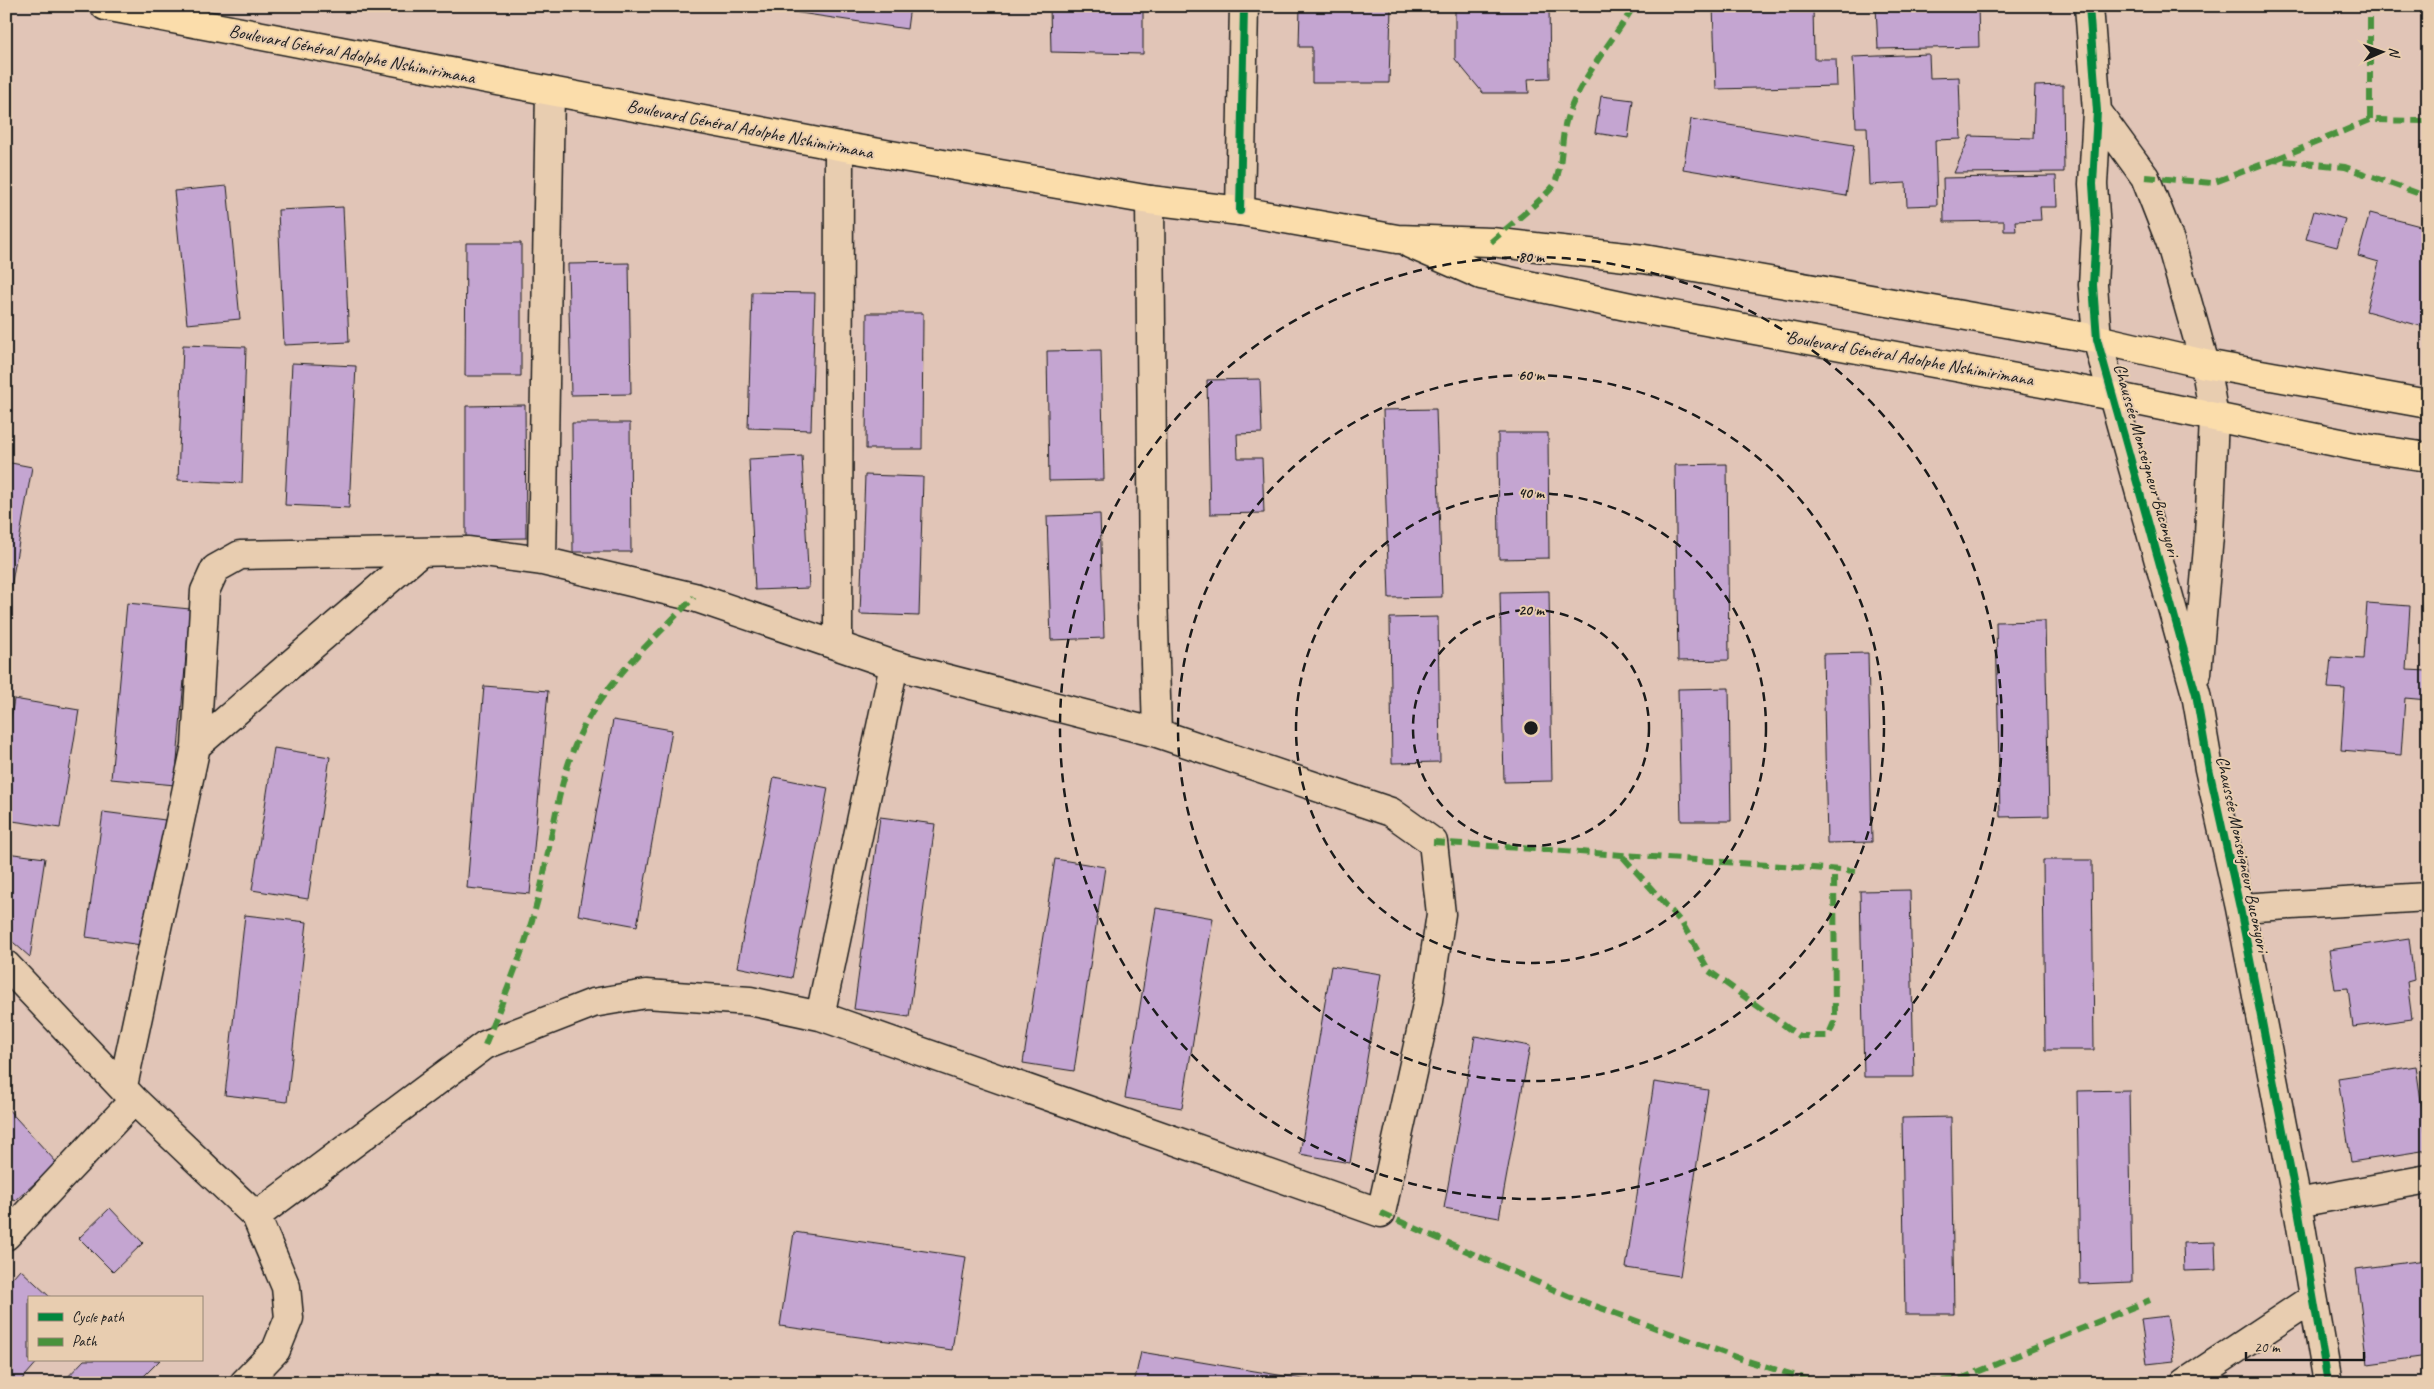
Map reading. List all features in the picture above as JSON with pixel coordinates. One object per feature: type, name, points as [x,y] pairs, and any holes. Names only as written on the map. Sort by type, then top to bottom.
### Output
[{"type":"main road","name":"Boulevard Général Adolphe Nshimirimana","points":[[105,6],[839,146],[1150,200],[1240,211],[1397,239],[1491,242],[1644,259],[2098,339],[2205,364],[2428,404]]},
{"type":"main road","name":"Boulevard Général Adolphe Nshimirimana","points":[[1397,239],[1481,275],[1635,308],[2113,396],[2360,447],[2428,458]]},
{"type":"street","points":[[1240,211],[1244,6]]},
{"type":"street","name":"Chaussée Monseigneur Buconyori","points":[[2089,6],[2097,111],[2093,184],[2096,231],[2093,285],[2098,339],[2196,694],[2209,769],[2240,908],[2297,1203],[2328,1383]]},
{"type":"street","points":[[542,561],[550,91]]},
{"type":"street","name":"Chaussée Monseigneur Buconyori","points":[[2097,111],[2144,177],[2170,241],[2205,364],[2214,417],[2208,536],[2196,694]]},
{"type":"street","points":[[838,646],[839,146]]},
{"type":"street","points":[[1150,200],[1153,592],[1157,734]]},
{"type":"street","points":[[6,1236],[129,1093],[196,746],[205,591],[215,569],[240,556],[469,551],[542,561],[694,596],[894,665],[1157,734],[1391,812],[1433,842],[1441,914],[1428,1000],[1381,1213],[820,1016],[750,1001],[646,994],[593,1003],[485,1045],[256,1216]]},
{"type":"street","points":[[196,746],[421,552]]},
{"type":"street","points":[[820,1016],[894,665]]},
{"type":"street","points":[[2240,908],[2428,896]]},
{"type":"street","points":[[6,965],[129,1093],[256,1216],[286,1287],[289,1318],[276,1350],[244,1383]]},
{"type":"street","points":[[2297,1203],[2428,1179]]},
{"type":"street","points":[[2185,1383],[2313,1298]]},
{"type":"building","points":[[774,6],[910,6],[907,29],[773,9]]},
{"type":"building","points":[[1050,6],[1143,6],[1143,54],[1051,52]]},
{"type":"building","points":[[1300,6],[1391,6],[1389,83],[1312,83],[1312,47],[1299,47]]},
{"type":"building","points":[[1455,6],[1549,6],[1550,78],[1528,79],[1529,93],[1483,93],[1455,59]]},
{"type":"building","points":[[1713,6],[1813,6],[1814,59],[1836,59],[1837,86],[1716,89]]},
{"type":"building","points":[[1876,6],[1978,6],[1979,47],[1878,49]]},
{"type":"building","points":[[1929,54],[1930,78],[1959,77],[1961,139],[1935,140],[1937,205],[1907,206],[1906,183],[1869,185],[1867,127],[1856,127],[1853,57]]},
{"type":"building","points":[[2063,85],[2064,172],[1954,173],[1970,136],[2033,138],[2035,86]]},
{"type":"building","points":[[1601,96],[1633,100],[1628,138],[1595,133]]},
{"type":"building","points":[[1691,119],[1854,145],[1846,196],[1683,169]]},
{"type":"building","points":[[2056,176],[2057,207],[2040,207],[2041,220],[2015,221],[2016,231],[2004,231],[2004,221],[1944,222],[1943,178]]},
{"type":"building","points":[[227,186],[240,319],[187,324],[174,191]]},
{"type":"building","points":[[343,207],[349,342],[284,345],[278,210]]},
{"type":"building","points":[[2314,211],[2345,219],[2337,247],[2306,239]]},
{"type":"building","points":[[2370,213],[2428,228],[2428,328],[2366,311],[2379,262],[2358,256]]},
{"type":"building","points":[[466,243],[521,243],[521,376],[465,376]]},
{"type":"building","points":[[629,263],[631,394],[571,395],[568,264]]},
{"type":"building","points":[[752,292],[815,293],[811,430],[748,428]]},
{"type":"building","points":[[867,313],[923,313],[922,449],[866,449]]},
{"type":"building","points":[[183,345],[246,347],[242,483],[178,480]]},
{"type":"building","points":[[1101,350],[1104,480],[1049,481],[1047,351]]},
{"type":"building","points":[[292,363],[356,366],[349,508],[285,505]]},
{"type":"building","points":[[1260,379],[1262,433],[1237,434],[1238,458],[1262,458],[1264,513],[1210,514],[1207,380]]},
{"type":"building","points":[[525,405],[526,538],[466,539],[466,406]]},
{"type":"building","points":[[1436,409],[1442,597],[1389,598],[1383,410]]},
{"type":"building","points":[[572,423],[630,423],[631,552],[573,552]]},
{"type":"building","points":[[1498,433],[1548,433],[1549,558],[1499,559]]},
{"type":"building","points":[[802,456],[809,588],[755,590],[749,459]]},
{"type":"building","points":[[6,462],[32,467],[9,599],[6,598]]},
{"type":"building","points":[[1727,464],[1729,660],[1678,661],[1675,465]]},
{"type":"building","points":[[865,475],[923,477],[919,616],[860,614]]},
{"type":"building","points":[[1100,514],[1104,638],[1051,640],[1047,516]]},
{"type":"building","points":[[1549,591],[1552,781],[1504,782],[1500,592]]},
{"type":"building","points":[[127,603],[190,609],[175,785],[111,779]]},
{"type":"building","points":[[2367,603],[2410,606],[2406,670],[2428,671],[2428,700],[2405,698],[2401,755],[2341,750],[2345,689],[2328,688],[2331,657],[2363,659]]},
{"type":"building","points":[[1438,617],[1440,762],[1392,763],[1390,618]]},
{"type":"building","points":[[2045,621],[2049,816],[2000,817],[1996,622]]},
{"type":"building","points":[[1868,653],[1872,842],[1827,843],[1823,654]]},
{"type":"building","points":[[484,686],[548,691],[530,894],[467,888]]},
{"type":"building","points":[[1729,688],[1731,821],[1681,821],[1678,689]]},
{"type":"building","points":[[14,699],[79,710],[60,828],[6,820],[6,748]]},
{"type":"building","points":[[613,720],[672,730],[637,926],[578,915]]},
{"type":"building","points":[[274,748],[330,757],[308,899],[252,890]]},
{"type":"building","points":[[774,777],[828,788],[792,978],[737,967]]},
{"type":"building","points":[[103,812],[165,820],[148,946],[86,937]]},
{"type":"building","points":[[880,817],[935,824],[909,1017],[854,1009]]},
{"type":"building","points":[[6,853],[45,858],[30,957],[6,936]]},
{"type":"building","points":[[1055,859],[1105,867],[1074,1071],[1023,1063]]},
{"type":"building","points":[[2043,860],[2092,860],[2094,1050],[2045,1050]]},
{"type":"building","points":[[1910,890],[1914,1077],[1864,1077],[1860,891]]},
{"type":"building","points":[[1156,908],[1213,918],[1182,1108],[1125,1098]]},
{"type":"building","points":[[245,915],[307,922],[287,1102],[225,1095]]},
{"type":"building","points":[[2409,938],[2414,980],[2407,982],[2412,1019],[2353,1027],[2348,988],[2335,989],[2329,950]]},
{"type":"building","points":[[1331,966],[1381,974],[1350,1163],[1300,1154]]},
{"type":"building","points":[[1475,1036],[1530,1046],[1499,1218],[1444,1208]]},
{"type":"building","points":[[2416,1066],[2428,1150],[2351,1162],[2338,1078]]},
{"type":"building","points":[[1654,1082],[1708,1090],[1680,1276],[1626,1268]]},
{"type":"building","points":[[2129,1090],[2132,1282],[2080,1284],[2077,1091]]},
{"type":"building","points":[[6,1107],[57,1163],[15,1201],[6,1191]]},
{"type":"building","points":[[1951,1117],[1954,1314],[1905,1314],[1902,1118]]},
{"type":"building","points":[[110,1208],[143,1243],[113,1272],[79,1238]]},
{"type":"building","points":[[794,1232],[966,1257],[952,1350],[780,1326]]},
{"type":"building","points":[[2215,1242],[2216,1270],[2184,1271],[2183,1243]]},
{"type":"building","points":[[2426,1260],[2428,1356],[2368,1364],[2356,1269]]},
{"type":"building","points":[[20,1269],[49,1296],[28,1296],[28,1362],[37,1362],[19,1383],[6,1383],[6,1285]]},
{"type":"building","points":[[2167,1316],[2174,1361],[2147,1364],[2141,1319]]},
{"type":"building","points":[[1141,1352],[1326,1383],[1134,1383]]},
{"type":"building","points":[[82,1362],[158,1362],[137,1383],[62,1383]]},
{"type":"marked path","points":[[1491,242],[1535,205],[1554,185],[1559,168],[1565,126],[1572,104],[1588,75],[1634,6]]},
{"type":"marked path","points":[[2370,6],[2370,120]]},
{"type":"marked path","points":[[2276,159],[2370,120],[2428,121]]},
{"type":"marked path","points":[[2145,177],[2212,183],[2274,160],[2345,167],[2428,197]]},
{"type":"marked path","points":[[485,1045],[514,973],[533,918],[564,780],[580,735],[591,714],[614,682],[694,597]]},
{"type":"marked path","points":[[1433,842],[1856,871]]},
{"type":"marked path","points":[[1623,857],[1682,923],[1709,971],[1799,1036],[1828,1036],[1835,1020],[1834,871]]},
{"type":"marked path","points":[[1381,1213],[1568,1296],[1741,1359],[1820,1383]]},
{"type":"marked path","points":[[1924,1383],[1963,1378],[2150,1300]]},
{"type":"cycle path","points":[[1240,211],[1244,6]]},
{"type":"cycle path","points":[[2089,6],[2097,111],[2093,184],[2096,231],[2093,285],[2097,339],[2196,694],[2209,769],[2240,908],[2297,1203],[2328,1383]]}]
